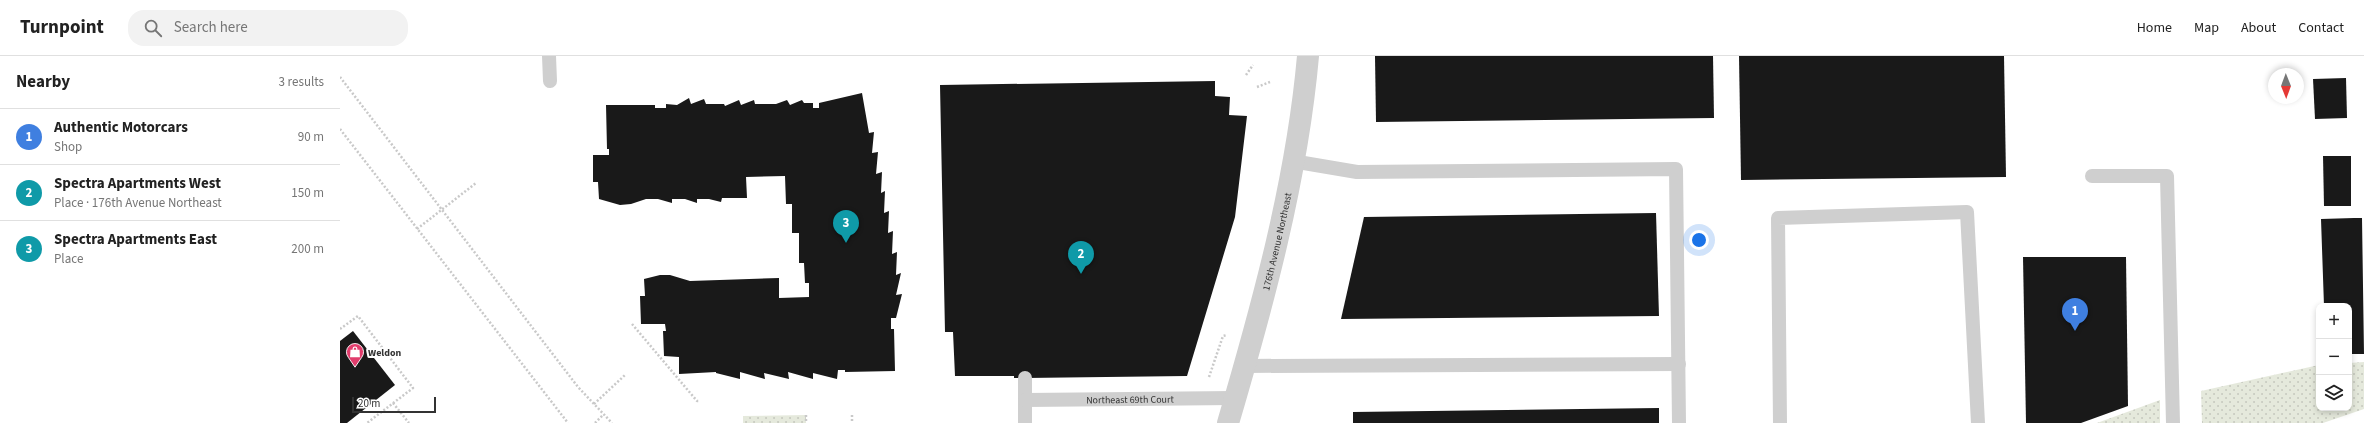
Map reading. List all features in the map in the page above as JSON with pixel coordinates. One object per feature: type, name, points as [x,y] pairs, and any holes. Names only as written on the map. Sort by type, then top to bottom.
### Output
[{"type":"street","name":"176th Avenue Northeast","points":[[1228,423],[1271,267],[1292,161],[1308,56]]},
{"type":"lane","points":[[549,56],[550,81]]},
{"type":"lane","points":[[1292,161],[1357,172],[1676,169],[1680,423]]},
{"type":"lane","points":[[2092,176],[2167,176],[2173,423]]},
{"type":"lane","points":[[1780,423],[1778,218],[1967,212],[1978,423]]},
{"type":"lane","points":[[1244,366],[1679,364]]},
{"type":"lane","points":[[1025,378],[1025,423]]},
{"type":"lane","name":"Northeast 69th Court","points":[[1025,400],[1235,398]]},
{"type":"path","points":[[1246,75],[1253,65]]},
{"type":"path","points":[[340,77],[593,405],[612,423]]},
{"type":"path","points":[[1257,87],[1270,82]]},
{"type":"path","points":[[340,129],[568,423]]},
{"type":"path","points":[[417,229],[476,183]]},
{"type":"path","points":[[340,329],[358,316],[413,388],[367,423]]},
{"type":"path","points":[[632,324],[697,401],[700,401]]},
{"type":"path","points":[[593,405],[625,374]]},
{"type":"path","points":[[393,403],[409,423]]},
{"type":"path","points":[[595,423],[603,415]]},
{"type":"path","points":[[806,415],[806,423]]},
{"type":"path","points":[[852,415],[852,423]]},
{"type":"shaded area","points":[[2364,362],[2364,409],[2323,423],[2202,423],[2201,391],[2316,366],[2316,411],[2352,411],[2352,363]]},
{"type":"shaded area","points":[[2160,400],[2160,423],[2097,423]]},
{"type":"shaded area","points":[[806,415],[806,423],[743,423],[743,416]]},
{"type":"building","points":[[1375,56],[1713,56],[1714,118],[1376,122]]},
{"type":"building","points":[[1739,56],[2004,56],[2006,177],[1741,180]]},
{"type":"building","points":[[2346,78],[2347,118],[2315,119],[2313,79]]},
{"type":"building","points":[[1215,81],[1215,96],[1230,97],[1229,115],[1247,116],[1235,217],[1187,376],[1014,378],[1014,376],[955,376],[953,332],[945,332],[940,85]]},
{"type":"building","points":[[862,93],[869,133],[874,132],[872,153],[878,152],[876,174],[882,172],[881,193],[885,191],[884,213],[889,211],[888,233],[893,231],[892,254],[897,252],[896,275],[901,273],[896,295],[902,294],[896,318],[891,318],[891,329],[894,329],[895,371],[845,372],[845,370],[838,370],[837,379],[813,373],[813,379],[788,372],[789,379],[764,373],[765,379],[740,372],[740,379],[716,372],[679,374],[679,357],[664,356],[663,331],[666,331],[665,324],[641,324],[640,296],[645,296],[644,279],[660,275],[670,275],[690,281],[779,278],[779,298],[809,297],[809,283],[805,283],[804,263],[799,263],[799,233],[792,233],[792,204],[786,204],[785,176],[746,177],[747,198],[722,198],[721,202],[709,199],[697,199],[697,203],[685,199],[672,199],[672,203],[658,199],[646,199],[631,204],[620,205],[599,199],[598,182],[593,182],[593,155],[609,155],[609,149],[607,149],[606,105],[655,105],[655,108],[666,108],[666,104],[677,105],[689,98],[691,104],[704,99],[706,104],[724,104],[725,106],[739,100],[741,105],[754,100],[755,104],[776,104],[787,100],[790,105],[802,100],[804,103],[813,103],[813,108],[819,108],[819,103]]},
{"type":"building","points":[[2323,156],[2351,156],[2351,206],[2324,206]]},
{"type":"building","points":[[1656,213],[1659,316],[1341,319],[1364,217]]},
{"type":"building","points":[[2362,218],[2364,354],[2352,354],[2352,303],[2324,303],[2321,219]]},
{"type":"building","points":[[2023,257],[2126,257],[2128,406],[2081,423],[2026,423]]},
{"type":"building","points":[[353,331],[395,385],[347,423],[340,423],[340,341]]},
{"type":"building","points":[[1659,408],[1659,423],[1353,423],[1353,412]]},
{"type":"place","name":"Spectra Apartments East","points":[[846,243]]},
{"type":"place","name":"Spectra Apartments West","points":[[1081,274]]},
{"type":"place","name":"Authentic Motorcars","points":[[2075,331]]},
{"type":"place","name":"Weldon","points":[[355,367]]}]
